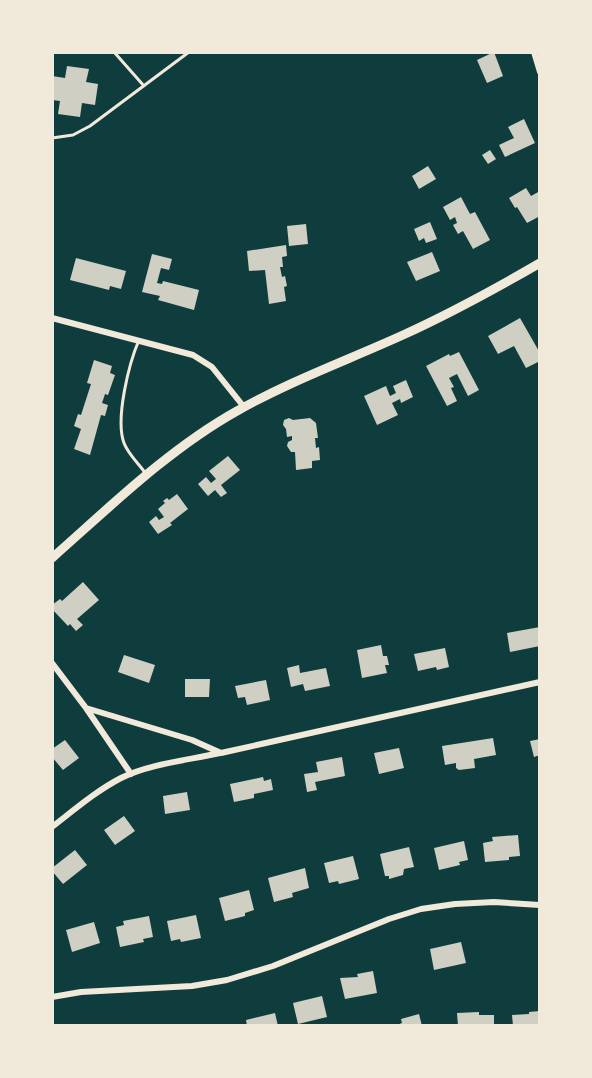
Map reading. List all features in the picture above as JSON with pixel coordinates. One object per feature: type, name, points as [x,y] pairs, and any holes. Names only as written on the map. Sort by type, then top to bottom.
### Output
[{"type":"main road","points":[[52,558],[147,475],[205,430],[244,407],[428,323],[540,263]]},
{"type":"street","points":[[534,52],[540,72]]},
{"type":"street","points":[[52,318],[193,355],[212,367],[244,407]]},
{"type":"street","points":[[52,663],[131,774]]},
{"type":"street","points":[[52,827],[97,792],[131,774],[540,682]]},
{"type":"street","points":[[86,708],[192,740],[221,753]]},
{"type":"street","points":[[52,997],[81,992],[192,986],[227,980],[273,966],[389,919],[421,909],[494,902],[540,905]]},
{"type":"lane","points":[[114,52],[144,86]]},
{"type":"lane","points":[[52,138],[73,135],[90,126],[189,52]]},
{"type":"lane","points":[[139,340],[129,365],[122,429],[124,442],[147,475]]},
{"type":"building","points":[[494,52],[503,76],[487,83],[477,60]]},
{"type":"building","points":[[67,66],[89,69],[86,82],[98,84],[95,105],[82,103],[80,117],[58,114],[60,101],[52,100],[52,76],[65,78]]},
{"type":"building","points":[[524,119],[535,143],[505,157],[499,145],[514,138],[508,127]]},
{"type":"building","points":[[490,150],[496,159],[488,164],[482,155]]},
{"type":"building","points":[[428,166],[436,179],[419,189],[412,176]]},
{"type":"building","points":[[526,188],[531,196],[540,191],[540,216],[527,223],[509,198]]},
{"type":"building","points":[[461,197],[470,214],[475,212],[490,240],[473,249],[463,231],[458,234],[453,225],[457,223],[455,217],[450,220],[443,207]]},
{"type":"building","points":[[430,222],[437,239],[426,243],[424,238],[419,241],[414,229]]},
{"type":"building","points":[[306,224],[308,244],[289,246],[287,226]]},
{"type":"building","points":[[286,245],[287,256],[282,257],[283,267],[280,267],[287,286],[284,287],[286,301],[269,304],[265,270],[249,271],[247,251]]},
{"type":"building","points":[[432,252],[440,271],[416,281],[407,262]]},
{"type":"building","points":[[152,254],[172,259],[169,270],[161,268],[157,283],[162,284],[163,281],[199,290],[194,310],[158,300],[160,296],[142,292]]},
{"type":"building","points":[[76,258],[126,271],[121,289],[110,286],[109,290],[70,280]]},
{"type":"building","points":[[520,318],[540,353],[540,361],[526,368],[514,346],[498,354],[488,336]]},
{"type":"building","points":[[459,352],[479,390],[468,396],[457,374],[449,378],[457,401],[447,406],[426,366],[449,354],[450,356]]},
{"type":"building","points":[[94,360],[112,366],[110,373],[115,375],[108,395],[105,394],[102,403],[108,405],[105,416],[101,415],[90,455],[74,449],[81,429],[74,426],[78,414],[81,415],[91,384],[87,383]]},
{"type":"building","points":[[406,380],[413,397],[401,403],[400,399],[392,403],[398,415],[377,425],[364,396],[386,386],[390,396],[396,393],[393,386]]},
{"type":"building","points":[[289,418],[293,420],[310,418],[316,423],[318,438],[315,438],[316,448],[319,447],[320,460],[312,461],[312,468],[296,470],[295,452],[291,452],[287,446],[292,436],[287,437],[283,425],[284,420]]},
{"type":"building","points":[[228,456],[240,470],[221,485],[227,493],[221,497],[215,490],[208,496],[198,484],[206,477],[211,483],[216,479],[209,471]]},
{"type":"building","points":[[177,494],[188,509],[170,523],[172,525],[158,534],[149,522],[156,516],[159,520],[164,517],[158,509],[165,503],[163,501]]},
{"type":"building","points":[[83,582],[99,600],[77,619],[83,625],[76,631],[52,609],[52,605],[60,599],[62,601]]},
{"type":"building","points":[[540,627],[540,646],[510,652],[507,633]]},
{"type":"building","points":[[381,645],[383,656],[387,656],[389,665],[385,665],[387,673],[362,678],[357,650]]},
{"type":"building","points":[[445,648],[449,667],[418,671],[414,654]]},
{"type":"building","points":[[124,655],[155,665],[149,683],[118,672]]},
{"type":"building","points":[[299,665],[300,673],[326,668],[330,686],[305,691],[303,684],[291,687],[287,668]]},
{"type":"building","points":[[185,679],[210,679],[209,697],[185,697]]},
{"type":"building","points":[[266,680],[270,700],[247,705],[245,697],[238,698],[235,686]]},
{"type":"building","points":[[493,738],[496,755],[474,759],[475,768],[459,770],[456,768],[456,763],[445,765],[442,746]]},
{"type":"building","points":[[540,739],[540,755],[534,757],[530,741]]},
{"type":"building","points":[[65,740],[79,758],[63,770],[52,757],[52,749]]},
{"type":"building","points":[[399,748],[404,768],[379,774],[374,753]]},
{"type":"building","points":[[342,757],[345,776],[315,782],[317,790],[307,792],[304,774],[318,772],[316,762]]},
{"type":"building","points":[[263,777],[264,781],[271,779],[273,790],[254,794],[254,798],[234,802],[230,784]]},
{"type":"building","points":[[187,792],[190,810],[165,814],[163,796]]},
{"type":"building","points":[[124,816],[135,831],[115,845],[104,830]]},
{"type":"building","points":[[518,835],[520,856],[509,857],[509,860],[485,862],[483,843],[493,841],[492,837]]},
{"type":"building","points":[[464,841],[468,860],[459,862],[460,865],[439,870],[434,848]]},
{"type":"building","points":[[409,847],[414,867],[404,869],[403,875],[389,879],[389,876],[385,876],[380,854]]},
{"type":"building","points":[[75,850],[87,865],[63,884],[52,868]]},
{"type":"building","points":[[353,856],[359,879],[339,884],[338,881],[329,883],[324,863]]},
{"type":"building","points":[[305,868],[309,888],[292,893],[293,897],[274,902],[268,878]]},
{"type":"building","points":[[249,890],[254,910],[245,913],[245,916],[225,921],[219,898]]},
{"type":"building","points":[[196,915],[201,938],[181,942],[180,939],[171,941],[167,921]]},
{"type":"building","points":[[149,916],[153,937],[143,939],[144,942],[120,947],[116,927],[124,925],[123,921]]},
{"type":"building","points":[[94,922],[100,943],[72,952],[66,930]]},
{"type":"building","points":[[461,942],[466,963],[434,970],[430,949]]},
{"type":"building","points":[[373,971],[377,993],[345,999],[340,978],[358,977],[357,974]]},
{"type":"building","points":[[322,996],[327,1017],[298,1024],[293,1003]]},
{"type":"building","points":[[540,1011],[540,1026],[513,1026],[512,1015]]},
{"type":"building","points":[[479,1012],[479,1015],[494,1015],[494,1026],[458,1026],[457,1013]]},
{"type":"building","points":[[275,1013],[278,1026],[247,1026],[246,1020]]},
{"type":"building","points":[[419,1014],[422,1026],[394,1026],[402,1023],[401,1019]]}]
